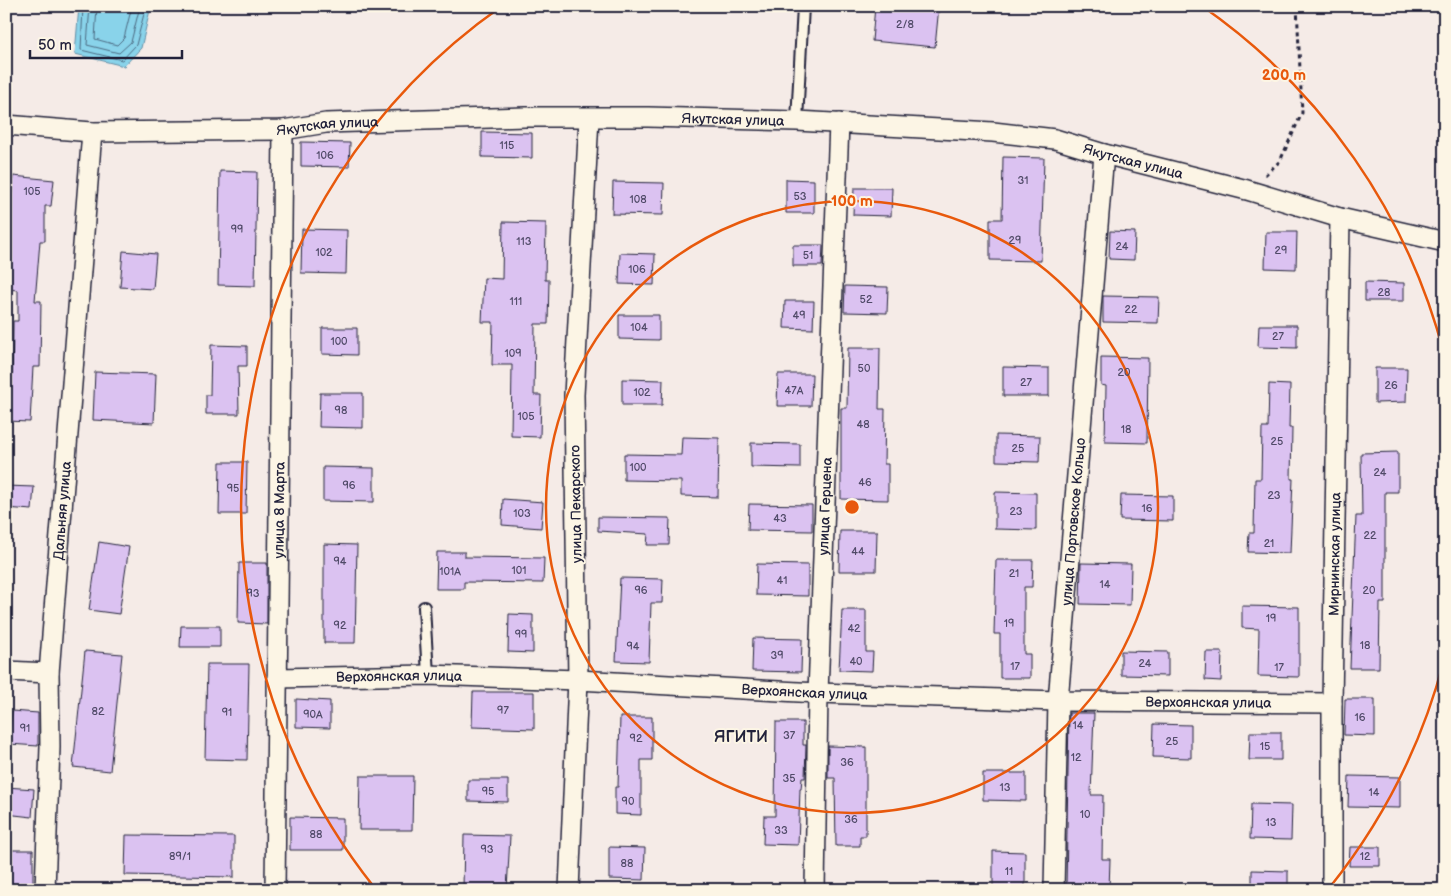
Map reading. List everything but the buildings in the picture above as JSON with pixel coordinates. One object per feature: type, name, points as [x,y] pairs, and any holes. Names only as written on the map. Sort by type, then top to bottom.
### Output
[{"type":"street","name":"Якутская улица","points":[[6,125],[92,132],[283,130],[326,122],[525,117],[648,117],[797,121],[993,132],[1055,139],[1104,154],[1247,190],[1340,218],[1445,242]]},
{"type":"street","name":"улица Пекарского","points":[[568,890],[578,680],[574,395],[589,118]]},
{"type":"street","name":"улица Герцена","points":[[815,890],[818,693],[839,123]]},
{"type":"street","name":"улица 8 Марта","points":[[275,890],[283,130]]},
{"type":"street","name":"Дальняя улица","points":[[45,890],[50,746],[49,673],[92,132]]},
{"type":"street","name":"улица Портовское Кольцо","points":[[1054,890],[1058,701],[1104,154]]},
{"type":"street","name":"Мирнинская улица","points":[[1332,890],[1332,703],[1340,218]]},
{"type":"street","points":[[6,670],[49,673]]},
{"type":"street","name":"Верхоянская улица","points":[[277,678],[428,675],[578,680],[818,693],[1058,701],[1332,703]]},
{"type":"lane","points":[[797,121],[803,6]]},
{"type":"lane","points":[[424,607],[428,675]]},
{"type":"path","points":[[1247,190],[1280,161],[1302,113],[1297,6]]},
{"type":"water","points":[[79,6],[151,6],[141,48],[124,66],[75,54]]},
{"type":"district","name":"ЯГИТИ","points":[[741,737]]}]
